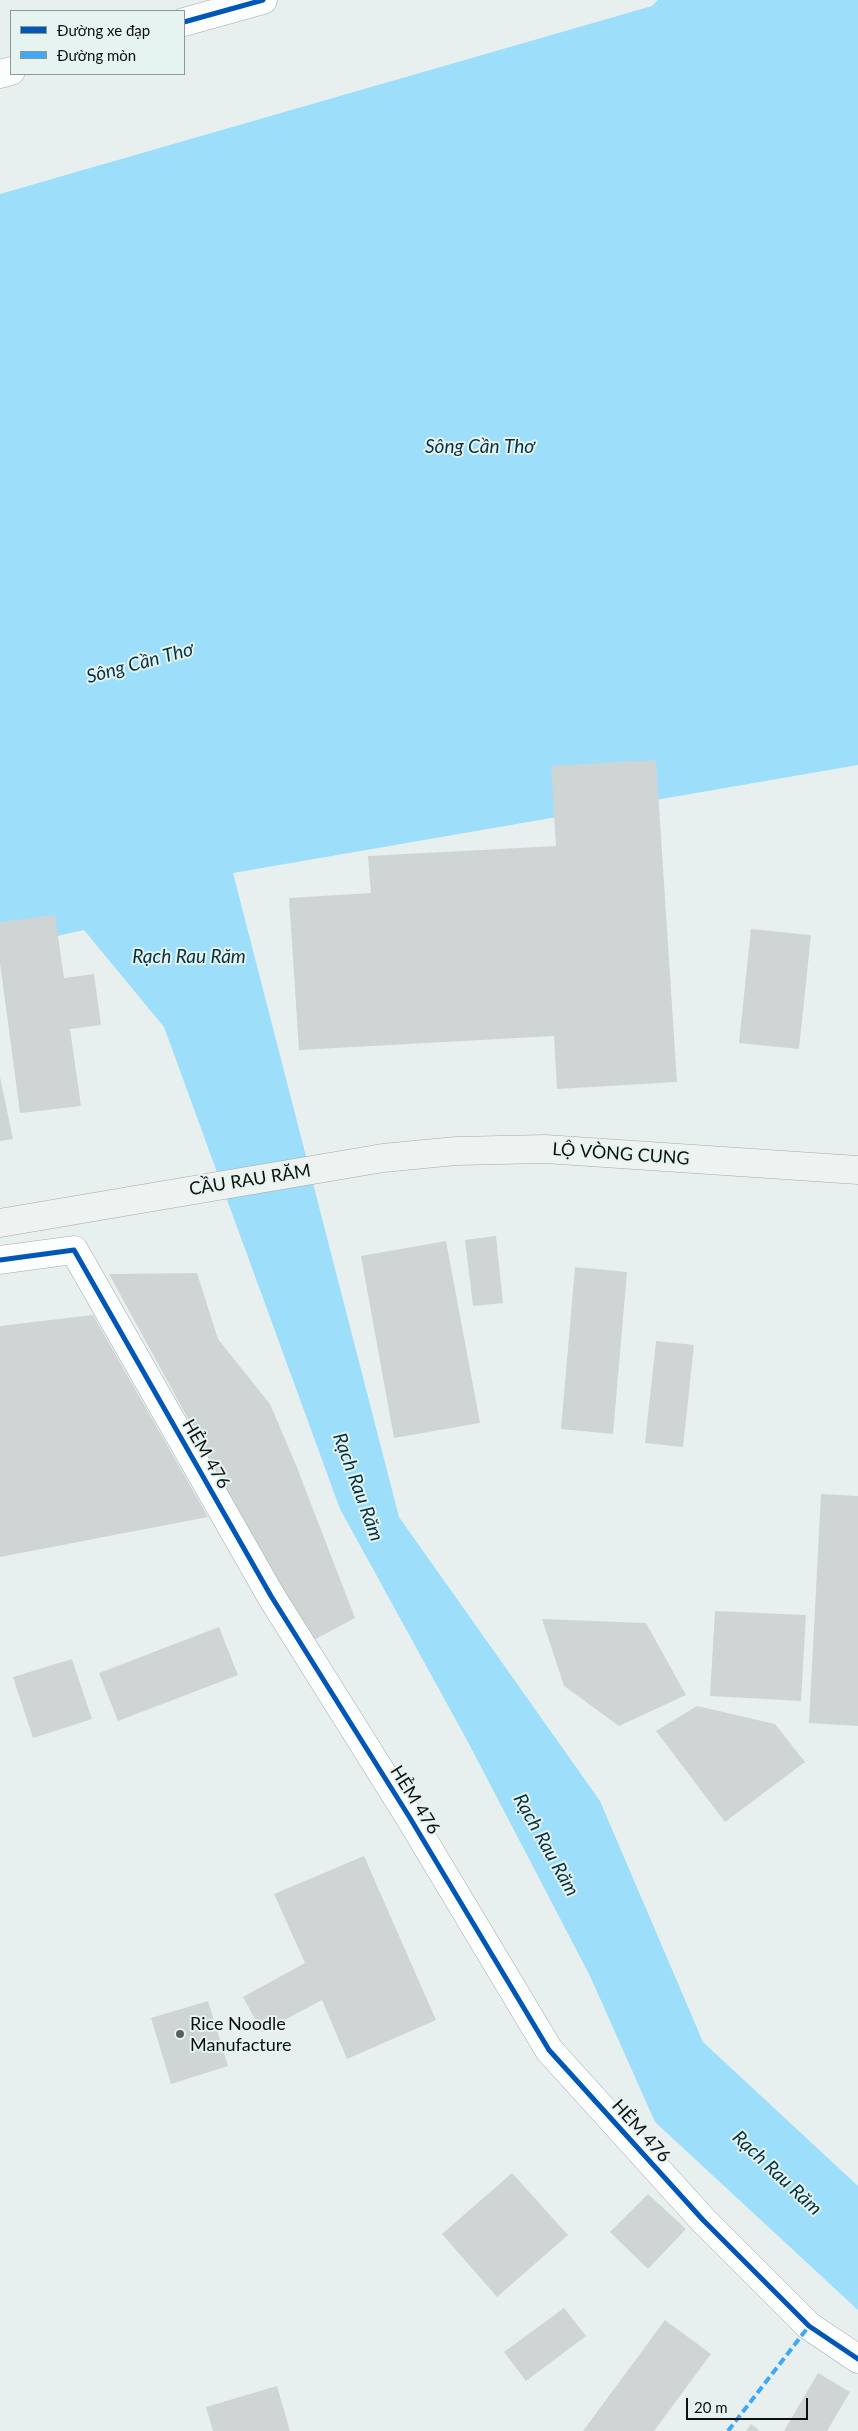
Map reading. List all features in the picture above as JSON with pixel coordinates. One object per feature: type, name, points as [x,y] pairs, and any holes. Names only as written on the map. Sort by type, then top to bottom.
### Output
[{"type":"main road","name":"LỘ VÒNG CUNG","points":[[384,1158],[456,1151],[545,1149],[858,1170]]},
{"type":"main road","name":"CẦU RAU RĂM","points":[[0,1223],[384,1158]]},
{"type":"street","points":[[185,22],[264,0]]},
{"type":"street","name":"HẺM 476","points":[[0,1260],[74,1250],[271,1596],[410,1818],[549,2050],[703,2220],[802,2319],[858,2359]]},
{"type":"water","name":"Sông Cần Thơ","points":[[658,0],[858,0],[858,765],[233,873],[399,1517],[600,1801],[703,2042],[858,2186],[858,2310],[655,2122],[590,1976],[468,1742],[340,1509],[164,1027],[84,930],[0,949],[0,194],[652,6]]},
{"type":"building","points":[[656,760],[677,1082],[557,1089],[554,1036],[299,1050],[289,898],[371,893],[368,856],[556,846],[551,766]]},
{"type":"building","points":[[55,915],[64,978],[94,974],[101,1025],[70,1029],[81,1106],[20,1113],[0,963],[0,922]]},
{"type":"building","points":[[751,929],[811,935],[799,1049],[739,1043]]},
{"type":"building","points":[[0,1077],[13,1139],[0,1141]]},
{"type":"building","points":[[496,1236],[503,1303],[473,1306],[465,1240]]},
{"type":"building","points":[[446,1241],[480,1423],[394,1438],[361,1256]]},
{"type":"building","points":[[575,1267],[627,1272],[613,1434],[561,1429]]},
{"type":"building","points":[[197,1273],[218,1339],[270,1404],[296,1465],[355,1618],[310,1642],[109,1274]]},
{"type":"building","points":[[93,1315],[208,1517],[0,1557],[0,1326]]},
{"type":"building","points":[[656,1341],[694,1345],[683,1447],[645,1443]]},
{"type":"building","points":[[821,1494],[858,1496],[858,1726],[809,1723]]},
{"type":"building","points":[[715,1611],[806,1615],[801,1701],[710,1696]]},
{"type":"building","points":[[542,1619],[646,1623],[686,1695],[619,1726],[564,1686]]},
{"type":"building","points":[[219,1627],[238,1675],[118,1721],[99,1673]]},
{"type":"building","points":[[72,1659],[92,1719],[33,1738],[13,1677]]},
{"type":"building","points":[[697,1706],[775,1724],[805,1762],[725,1822],[656,1731]]},
{"type":"building","points":[[364,1856],[436,2020],[347,2059],[322,2000],[262,2032],[243,1997],[305,1963],[274,1894]]},
{"type":"building","points":[[208,2001],[228,2066],[171,2084],[151,2018]]},
{"type":"building","points":[[512,2173],[568,2235],[497,2297],[442,2234]]},
{"type":"building","points":[[648,2194],[686,2229],[648,2269],[610,2232]]},
{"type":"building","points":[[564,2308],[586,2336],[526,2381],[504,2352]]},
{"type":"building","points":[[665,2320],[711,2354],[654,2431],[583,2431]]},
{"type":"building","points":[[818,2373],[850,2392],[827,2431],[784,2431]]},
{"type":"building","points":[[277,2386],[290,2431],[213,2431],[206,2407]]},
{"type":"building","points":[[751,2424],[760,2431],[746,2431]]},
{"type":"marked path","points":[[728,2431],[809,2326]]},
{"type":"cycle path","points":[[185,22],[263,0]]},
{"type":"cycle path","points":[[0,1260],[74,1250],[271,1596],[410,1818],[549,2050],[703,2220],[809,2326],[858,2359]]},
{"type":"place","name":"Rice Noodle Manufacture","points":[[180,2034]]},
{"type":"water label","name":"Rạch Rau Răm","points":[[189,957]]},
{"type":"water label","name":"Rạch Rau Răm","points":[[358,1487]]},
{"type":"water label","name":"Rạch Rau Răm","points":[[546,1845]]},
{"type":"water label","name":"Rạch Rau Răm","points":[[777,2173]]}]
